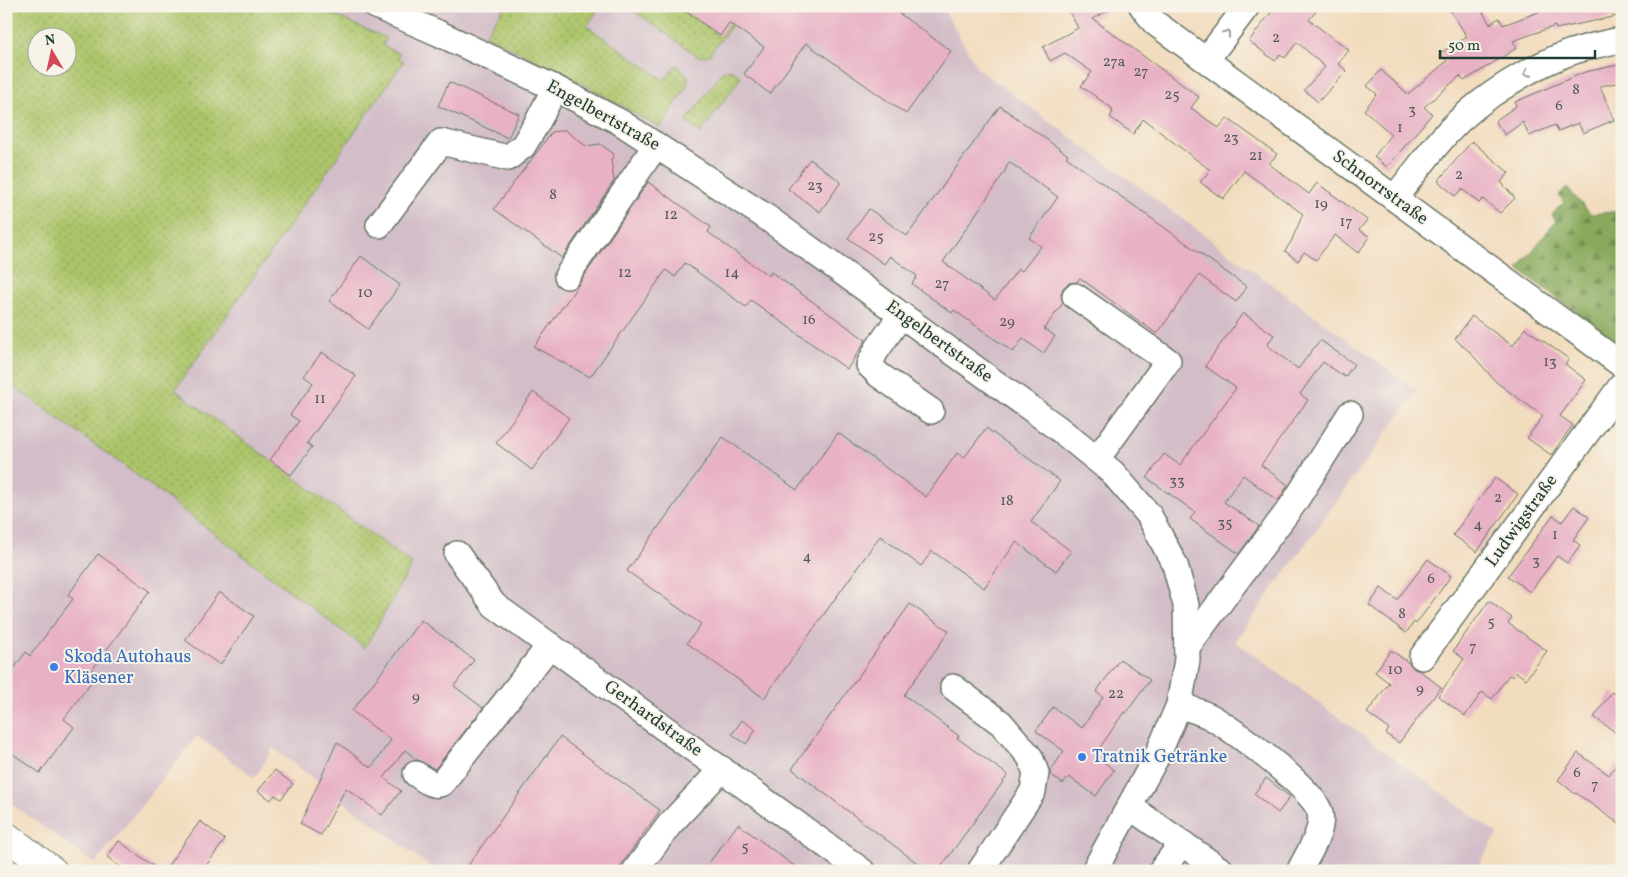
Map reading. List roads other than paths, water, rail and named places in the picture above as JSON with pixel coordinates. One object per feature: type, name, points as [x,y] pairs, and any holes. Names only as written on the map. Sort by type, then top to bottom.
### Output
[{"type":"main road","points":[[6,836],[53,871]]},
{"type":"street","name":"Engelbertstraße","points":[[376,6],[555,88],[620,122],[766,217],[1059,429],[1112,472],[1149,515],[1175,564],[1186,605],[1187,660],[1179,705],[1158,754],[1094,871]]},
{"type":"street","name":"Schnorrstraße","points":[[1142,6],[1155,23],[1622,365]]},
{"type":"street","points":[[1207,60],[1248,6]]},
{"type":"street","points":[[1394,198],[1448,132],[1491,95],[1551,60],[1583,48],[1622,40]]},
{"type":"street","points":[[379,225],[441,142],[508,158],[523,146],[555,88]]},
{"type":"street","points":[[567,276],[656,145]]},
{"type":"street","points":[[1075,296],[1168,361],[1097,459]]},
{"type":"street","points":[[901,315],[876,351],[869,365],[879,375],[931,412]]},
{"type":"street","name":"Ludwigstraße","points":[[1422,657],[1622,385]]},
{"type":"street","points":[[1187,647],[1294,503],[1350,414]]},
{"type":"street","name":"Gerhardstraße","points":[[457,554],[494,604],[862,871]]},
{"type":"street","points":[[416,774],[434,785],[440,785],[550,645]]},
{"type":"street","points":[[953,687],[1001,723],[1030,757],[1036,774],[1033,791],[980,871]]},
{"type":"street","points":[[1179,705],[1210,717],[1224,726],[1280,767],[1306,790],[1317,803],[1321,822],[1319,831],[1300,870]]},
{"type":"street","points":[[635,871],[670,824],[722,769]]},
{"type":"street","points":[[1130,806],[1222,871]]},
{"type":"street","points":[[1161,871],[1182,843]]},
{"type":"place","name":"Skoda Autohaus Kläsener","points":[[54,667]]},
{"type":"place","name":"Tratnik Getränke","points":[[1082,757]]}]
